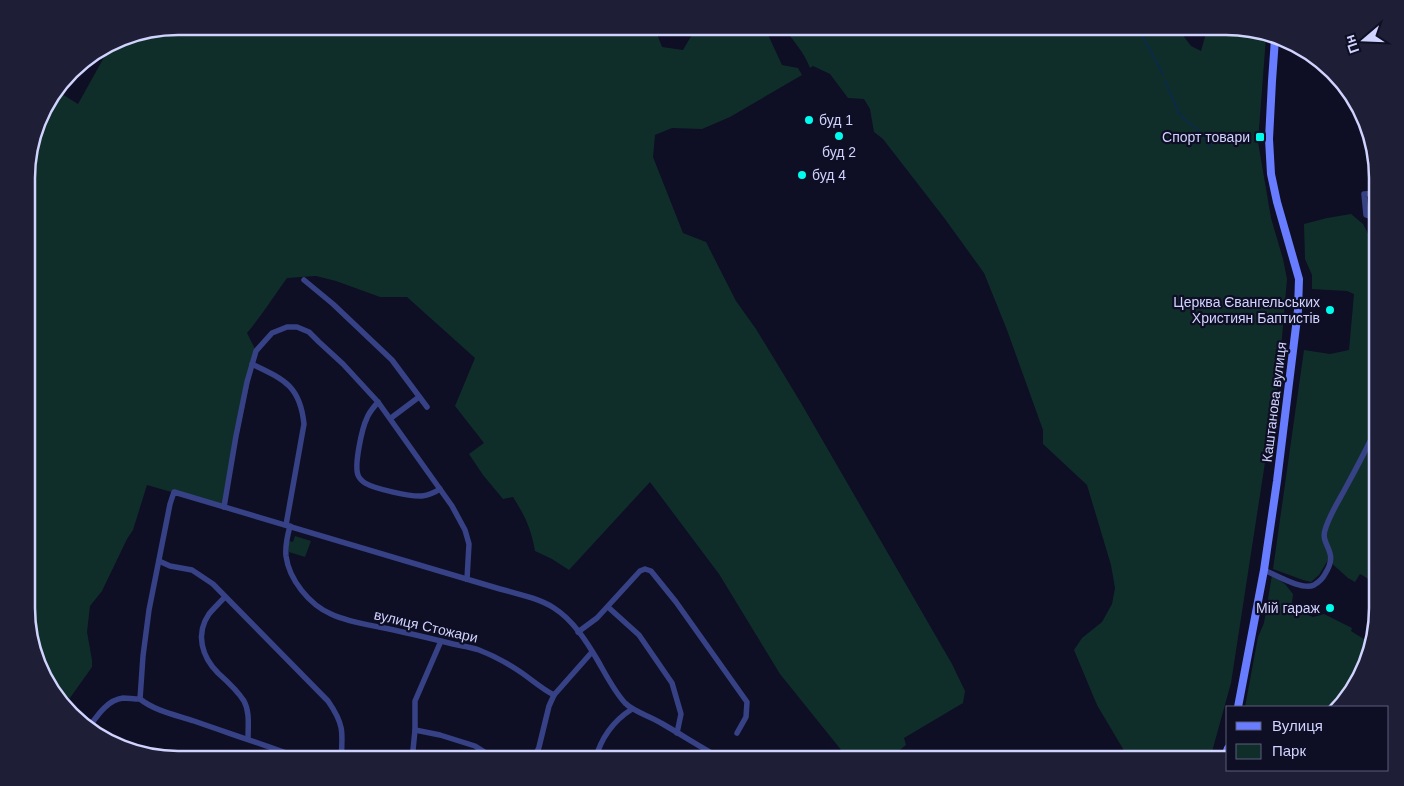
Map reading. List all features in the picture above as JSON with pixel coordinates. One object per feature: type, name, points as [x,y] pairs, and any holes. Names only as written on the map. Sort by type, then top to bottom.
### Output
[{"type":"main road","name":"Каштанова вулиця","points":[[1238,706],[1264,570],[1286,414],[1299,294],[1299,279],[1275,196],[1271,174],[1269,139],[1275,44]]},
{"type":"street","points":[[1369,194],[1364,194],[1366,215],[1369,216]]},
{"type":"street","points":[[304,280],[392,360],[427,407]]},
{"type":"street","points":[[224,507],[246,382],[256,351],[272,333],[287,327],[297,327],[308,332],[319,342],[378,402],[440,489],[459,518],[469,544],[467,579]]},
{"type":"street","name":"вулиця Стожари","points":[[252,364],[286,382],[294,390],[303,413],[304,424],[286,539],[286,558],[289,568],[300,588],[318,606],[330,614],[352,622],[478,650],[516,669],[554,695]]},
{"type":"street","points":[[391,418],[420,397]]},
{"type":"street","points":[[378,402],[368,415],[362,428],[358,457],[358,476],[367,484],[392,492],[420,496],[432,494],[440,489]]},
{"type":"street","points":[[1264,570],[1303,586],[1315,584],[1323,577],[1330,567],[1331,560],[1329,548],[1324,538],[1325,530],[1369,443]]},
{"type":"street","points":[[140,699],[149,610],[174,492],[545,604],[560,613],[578,632],[619,696],[632,709],[709,751]]},
{"type":"street","points":[[159,561],[170,566],[192,570],[213,584],[328,701],[336,713],[342,729],[342,751]]},
{"type":"street","points":[[578,632],[598,618],[640,572],[645,569],[652,571],[747,702],[746,717],[737,733]]},
{"type":"street","points":[[225,597],[204,622],[202,646],[208,662],[237,691],[244,702],[248,718],[248,738]]},
{"type":"street","points":[[608,607],[639,635],[672,683],[681,714],[678,733]]},
{"type":"street","points":[[413,751],[415,700],[441,641]]},
{"type":"street","points":[[538,751],[549,706],[554,695],[592,652]]},
{"type":"street","points":[[93,722],[107,705],[114,700],[123,698],[140,699],[162,710],[282,751]]},
{"type":"street","points":[[598,751],[610,728],[624,713],[632,709]]},
{"type":"street","points":[[415,730],[440,735],[475,746],[483,751]]},
{"type":"green space","points":[[657,35],[662,47],[683,50],[692,35],[768,35],[782,65],[798,68],[802,75],[730,117],[702,129],[672,128],[655,135],[653,157],[683,233],[706,242],[736,301],[756,329],[801,403],[952,664],[965,691],[963,703],[904,738],[906,745],[898,751],[842,751],[780,674],[719,574],[650,482],[569,570],[535,551],[527,522],[513,497],[503,499],[469,454],[484,443],[455,406],[475,358],[407,297],[380,297],[316,276],[287,278],[247,333],[256,351],[224,507],[147,485],[133,530],[102,591],[90,606],[87,632],[92,667],[69,699],[50,671],[43,654],[36,626],[35,178],[40,141],[54,107],[63,94],[78,104],[105,55],[123,46],[160,36]]},
{"type":"green space","points":[[789,35],[1183,35],[1191,46],[1201,51],[1205,35],[1244,36],[1266,41],[1258,142],[1271,218],[1287,279],[1276,407],[1266,456],[1231,683],[1212,751],[1124,751],[1097,705],[1074,650],[1082,638],[1102,622],[1112,604],[1115,588],[1111,565],[1087,485],[1043,444],[1043,430],[984,273],[883,139],[874,132],[870,109],[864,99],[848,98],[830,74],[813,66],[810,68],[801,51]]},
{"type":"green space","points":[[1351,214],[1363,224],[1369,235],[1369,579],[1360,574],[1355,582],[1328,560],[1319,575],[1311,582],[1273,569],[1304,350],[1330,354],[1349,350],[1354,294],[1347,291],[1312,289],[1312,275],[1305,259],[1304,224]]},
{"type":"green space","points":[[295,536],[311,541],[305,557],[289,552],[289,541],[293,542]]},
{"type":"green space","points":[[1272,575],[1285,584],[1293,594],[1292,603],[1304,613],[1313,617],[1324,614],[1352,628],[1351,631],[1365,640],[1358,663],[1350,679],[1329,706],[1245,706],[1258,637],[1264,623]]},
{"type":"waterway","points":[[1142,35],[1163,75]]},
{"type":"waterway","points":[[1165,81],[1180,115],[1200,132],[1211,147]]},
{"type":"place","name":"буд 1","points":[[809,120]]},
{"type":"place","name":"буд 2","points":[[839,136]]},
{"type":"place","name":"Спорт товари","points":[[1260,137]]},
{"type":"place","name":"буд 4","points":[[802,175]]},
{"type":"place","name":"Церква Євангельських Християн Баптистів","points":[[1330,310]]},
{"type":"place","name":"Мій гараж","points":[[1330,608]]}]
